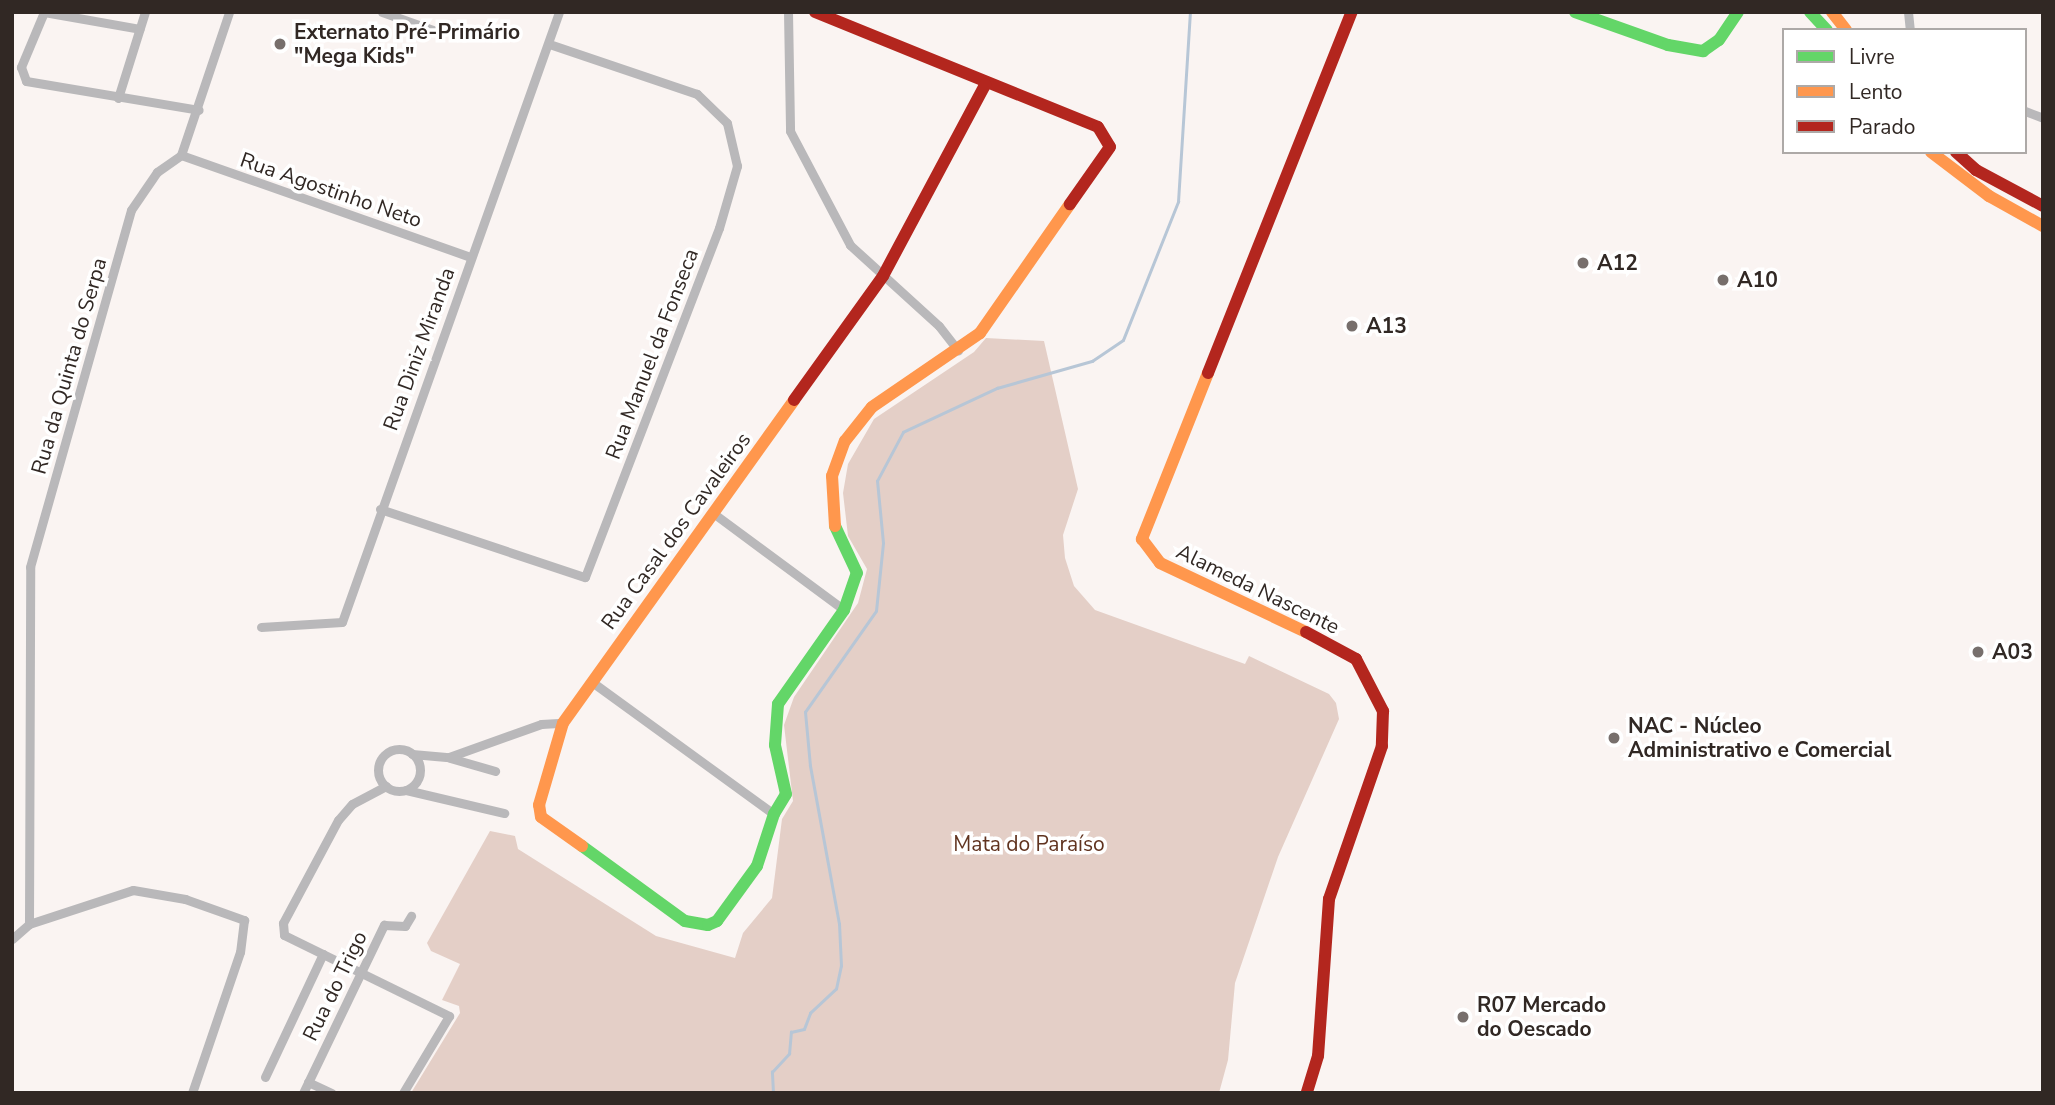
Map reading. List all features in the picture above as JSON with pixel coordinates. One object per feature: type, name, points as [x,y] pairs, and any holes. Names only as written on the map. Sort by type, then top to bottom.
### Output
[{"type":"main road","points":[[774,814],[786,794],[775,746],[778,704],[844,610],[857,573],[836,535],[832,476],[845,441],[873,407],[958,350],[990,321],[1110,145],[1098,127],[985,85],[815,12]]},
{"type":"main road","name":"Alameda Nascente","points":[[1307,1093],[1318,1056],[1329,899],[1382,746],[1382,711],[1356,659],[1261,607],[1160,563],[1142,539],[1352,12]]},
{"type":"main road","points":[[1575,12],[1687,51],[1703,51],[1719,40],[1739,14]]},
{"type":"main road","points":[[1810,12],[1825,28]]},
{"type":"main road","points":[[1832,12],[1844,28]]},
{"type":"main road","name":"Rua Casal dos Cavaleiros","points":[[774,814],[757,866],[725,910],[711,924],[683,920],[544,820],[538,805],[563,723],[883,276],[985,85]]},
{"type":"main road","points":[[1934,154],[1989,196],[2043,226]]},
{"type":"main road","points":[[1942,154],[1994,193],[2043,219]]},
{"type":"main road","points":[[1958,154],[1976,170],[2043,206]]},
{"type":"street","points":[[140,29],[44,12],[21,67],[26,81],[199,110]]},
{"type":"street","points":[[118,98],[145,12]]},
{"type":"street","name":"Rua da Quinta do Serpa","points":[[29,924],[30,567],[131,211],[157,172],[181,155],[199,110],[229,12]]},
{"type":"street","points":[[382,12],[433,30]]},
{"type":"street","name":"Rua Diniz Miranda","points":[[261,627],[342,622],[559,12]]},
{"type":"street","points":[[788,12],[790,131],[850,244],[958,350]]},
{"type":"street","name":"Rua Manuel da Fonseca","points":[[380,509],[585,577],[719,228],[737,166],[727,122],[696,94],[549,44]]},
{"type":"street","name":"Rua Agostinho Neto","points":[[181,155],[470,257]]},
{"type":"street","points":[[713,513],[844,610]]},
{"type":"street","points":[[592,682],[774,814]]},
{"type":"street","points":[[449,757],[541,724],[563,723]]},
{"type":"street","points":[[386,786],[379,774],[381,760],[399,750],[412,754],[449,757],[495,771]]},
{"type":"street","points":[[406,790],[419,776],[419,764],[412,754]]},
{"type":"street","points":[[403,1093],[449,1016],[284,935],[283,923],[338,820],[352,804],[386,786],[504,814]]},
{"type":"street","points":[[12,939],[29,924],[133,890],[185,899],[244,919],[240,952],[192,1093]]},
{"type":"street","name":"Rua do Trigo","points":[[303,1093],[384,925],[405,926],[411,916]]},
{"type":"street","points":[[265,1077],[323,954]]},
{"type":"street","points":[[308,1082],[332,1093]]},
{"type":"green space","name":"Mata do Paraíso","points":[[986,338],[1044,341],[1078,489],[1063,535],[1065,558],[1074,586],[1095,610],[1245,664],[1249,656],[1329,694],[1336,703],[1339,719],[1278,857],[1235,983],[1228,1060],[1219,1093],[411,1093],[460,1013],[459,1006],[442,1000],[460,964],[431,951],[427,943],[490,831],[515,836],[518,849],[656,936],[735,958],[743,933],[772,898],[782,819],[793,801],[784,725],[794,697],[858,603],[867,569],[848,536],[843,493],[848,464],[874,419],[974,352]]},
{"type":"waterway","points":[[773,1093],[772,1072],[789,1054],[791,1032],[804,1029],[810,1013],[836,989],[841,966],[839,924],[810,766],[805,712],[876,611],[883,543],[877,481],[903,432],[997,388],[1092,361],[1123,340],[1178,202],[1190,12]]},
{"type":"traffic: fast","points":[[1575,12],[1668,45],[1703,51],[1719,40],[1738,12]]},
{"type":"traffic: fast","points":[[1810,12],[1825,28]]},
{"type":"traffic: fast","points":[[582,846],[685,921],[708,925],[717,921],[757,866],[774,814],[786,794],[775,745],[778,704],[844,610],[857,573],[835,526]]},
{"type":"traffic: slow","points":[[1832,12],[1844,28]]},
{"type":"traffic: slow","points":[[1934,154],[1989,196],[2043,226]]},
{"type":"traffic: slow","points":[[835,526],[832,476],[845,441],[872,407],[980,333],[1070,204]]},
{"type":"traffic: slow","points":[[1208,373],[1142,539],[1160,563],[1306,632]]},
{"type":"traffic: slow","points":[[582,846],[541,817],[539,805],[563,723],[794,400]]},
{"type":"traffic: jam","points":[[815,12],[1098,127],[1110,147],[1070,204]]},
{"type":"traffic: jam","points":[[1208,373],[1352,12]]},
{"type":"traffic: jam","points":[[794,400],[883,276],[985,85]]},
{"type":"traffic: jam","points":[[1958,154],[1976,170],[2043,206]]},
{"type":"traffic: jam","points":[[1306,632],[1356,659],[1383,711],[1382,746],[1329,899],[1318,1056],[1307,1093]]},
{"type":"place","name":"Externato Pré-Primário \"Mega Kids\"","points":[[280,44]]},
{"type":"place","name":"A12","points":[[1583,263]]},
{"type":"place","name":"A10","points":[[1723,280]]},
{"type":"place","name":"A13","points":[[1352,326]]},
{"type":"place","name":"A03","points":[[1978,652]]},
{"type":"place","name":"NAC - Núcleo Administrativo e Comercial","points":[[1614,738]]},
{"type":"place","name":"R07 Mercado do Oescado","points":[[1463,1017]]}]
